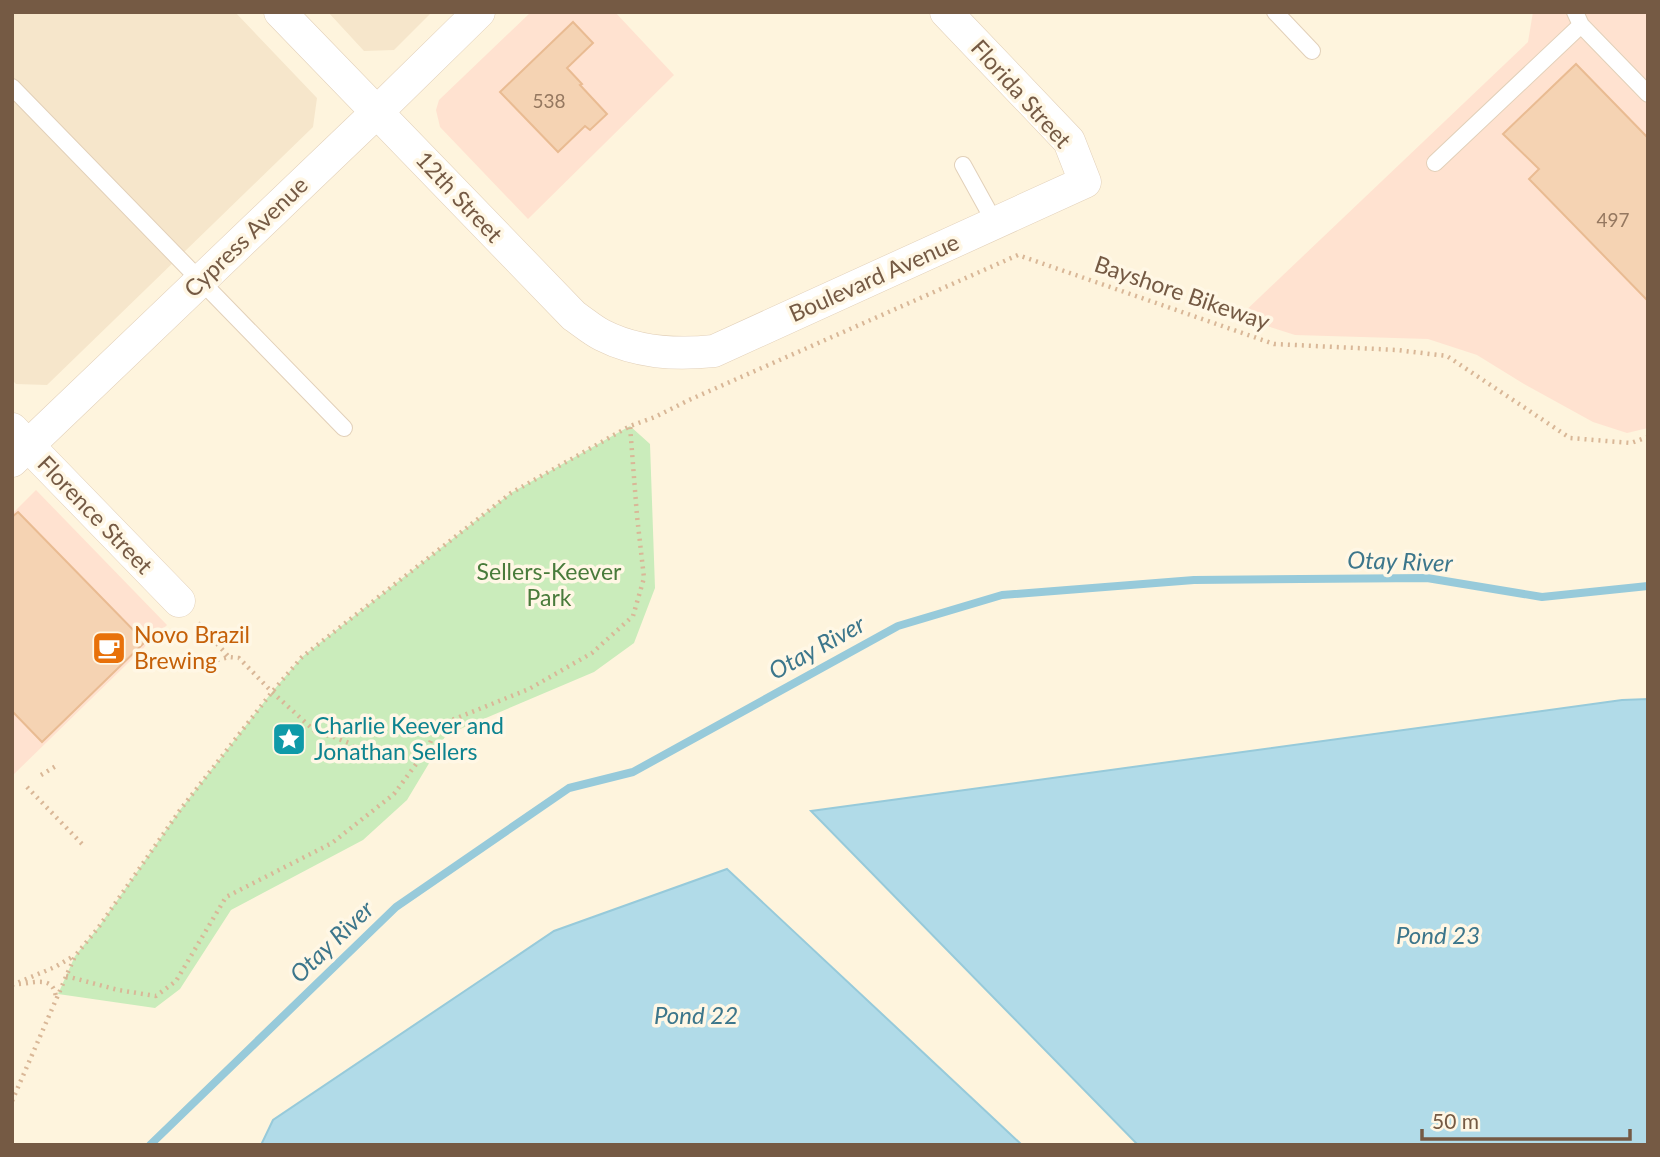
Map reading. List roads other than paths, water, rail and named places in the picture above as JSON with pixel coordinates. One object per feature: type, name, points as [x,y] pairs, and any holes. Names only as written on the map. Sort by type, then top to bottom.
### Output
[{"type":"street","name":"12th Street","points":[[280,12],[574,316],[600,334],[657,352]]},
{"type":"street","name":"Cypress Avenue","points":[[18,445],[200,280],[479,12]]},
{"type":"street","name":"Florida Street","points":[[946,12],[1069,141],[1085,182]]},
{"type":"street","name":"Boulevard Avenue","points":[[657,352],[685,354],[713,351],[1085,182]]},
{"type":"street","name":"Florence Street","points":[[18,445],[187,610]]},
{"type":"lane","points":[[1275,12],[1312,51]]},
{"type":"lane","points":[[1435,163],[1578,18],[1648,94]]},
{"type":"lane","points":[[12,87],[344,428]]},
{"type":"lane","points":[[963,165],[995,223]]},
{"type":"water","name":"Pond 23","points":[[1648,699],[1648,1145],[1138,1145],[811,811],[1622,700]]},
{"type":"water","name":"Pond 22","points":[[727,869],[1022,1145],[261,1145],[273,1120],[554,931]]},
{"type":"waterway","name":"Otay River","points":[[150,1145],[396,907],[569,788],[633,772],[898,626],[1002,595],[1194,580],[1427,578],[1542,597],[1648,586]]},
{"type":"place","name":"Novo Brazil Brewing","points":[[109,648]]},
{"type":"place","name":"Charlie Keever and Jonathan Sellers","points":[[289,739]]},
{"type":"park label","name":"Sellers-Keever Park","points":[[549,585]]}]
